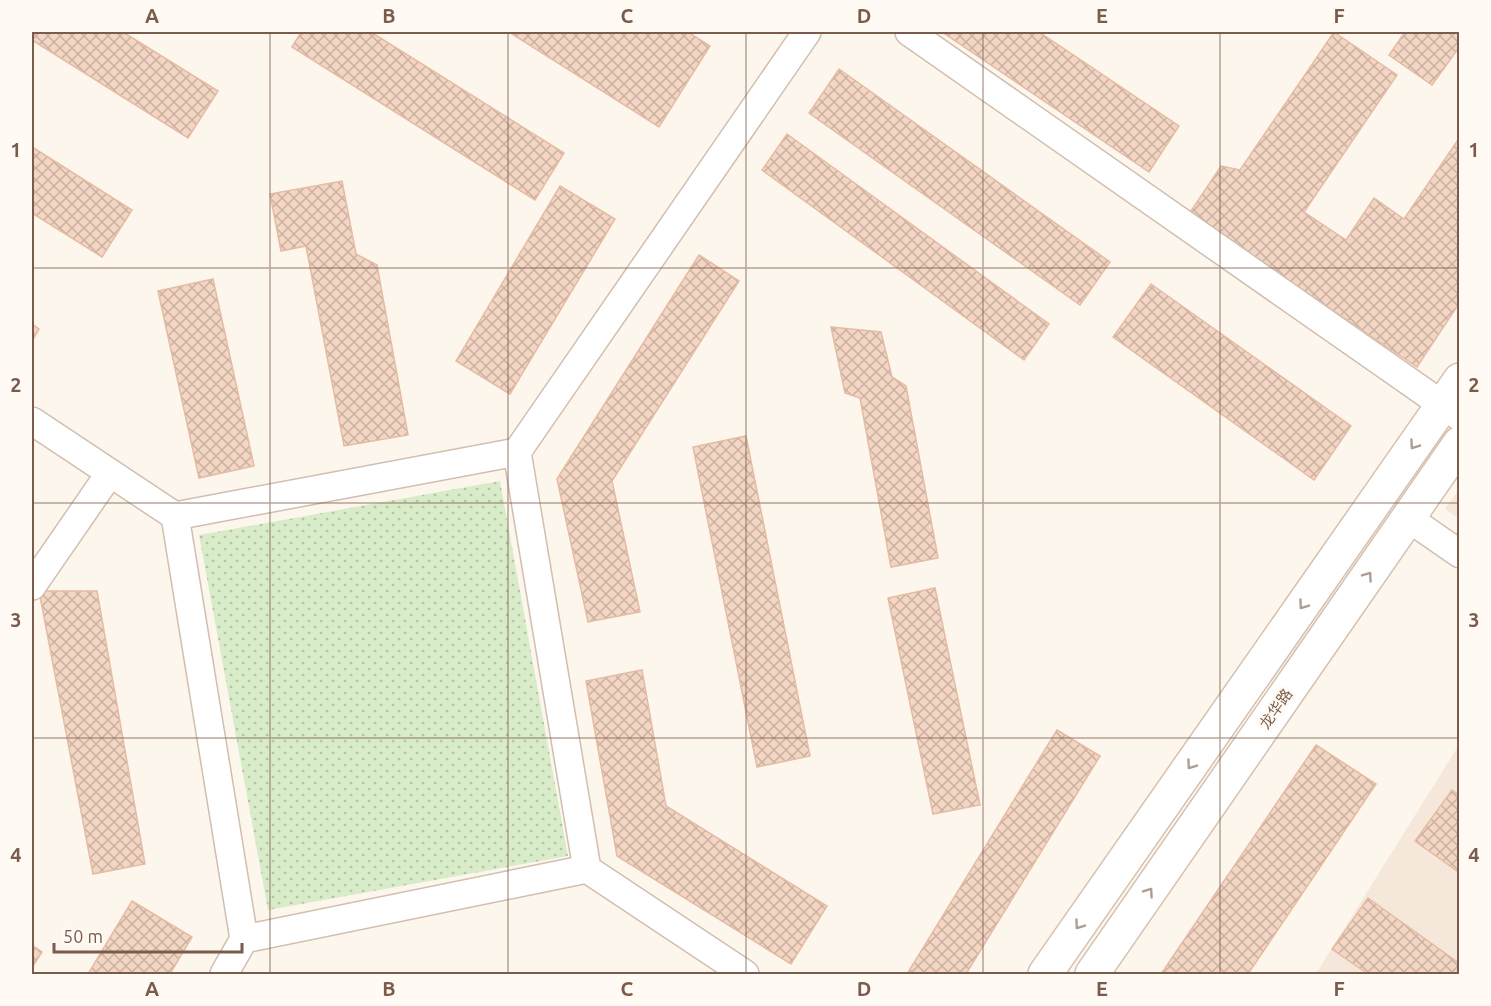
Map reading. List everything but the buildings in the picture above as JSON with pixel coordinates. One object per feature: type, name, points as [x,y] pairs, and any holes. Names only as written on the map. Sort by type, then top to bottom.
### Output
[{"type":"main road","points":[[1045,975],[1454,400]]},
{"type":"main road","name":"龙华路","points":[[1092,975],[1460,443]]},
{"type":"street","points":[[587,869],[517,452],[807,32]]},
{"type":"street","points":[[909,32],[1454,400]]},
{"type":"street","points":[[32,421],[175,516],[517,452]]},
{"type":"street","points":[[32,586],[110,473]]},
{"type":"street","points":[[175,516],[244,939],[224,975]]},
{"type":"street","points":[[1408,518],[1460,554]]},
{"type":"street","points":[[244,939],[587,869],[745,975]]},
{"type":"shaded area","points":[[1459,490],[1459,519],[1445,509]]},
{"type":"shaded area","points":[[1459,745],[1459,974],[1316,974]]},
{"type":"green space","points":[[500,481],[568,856],[268,910],[199,535]]}]
